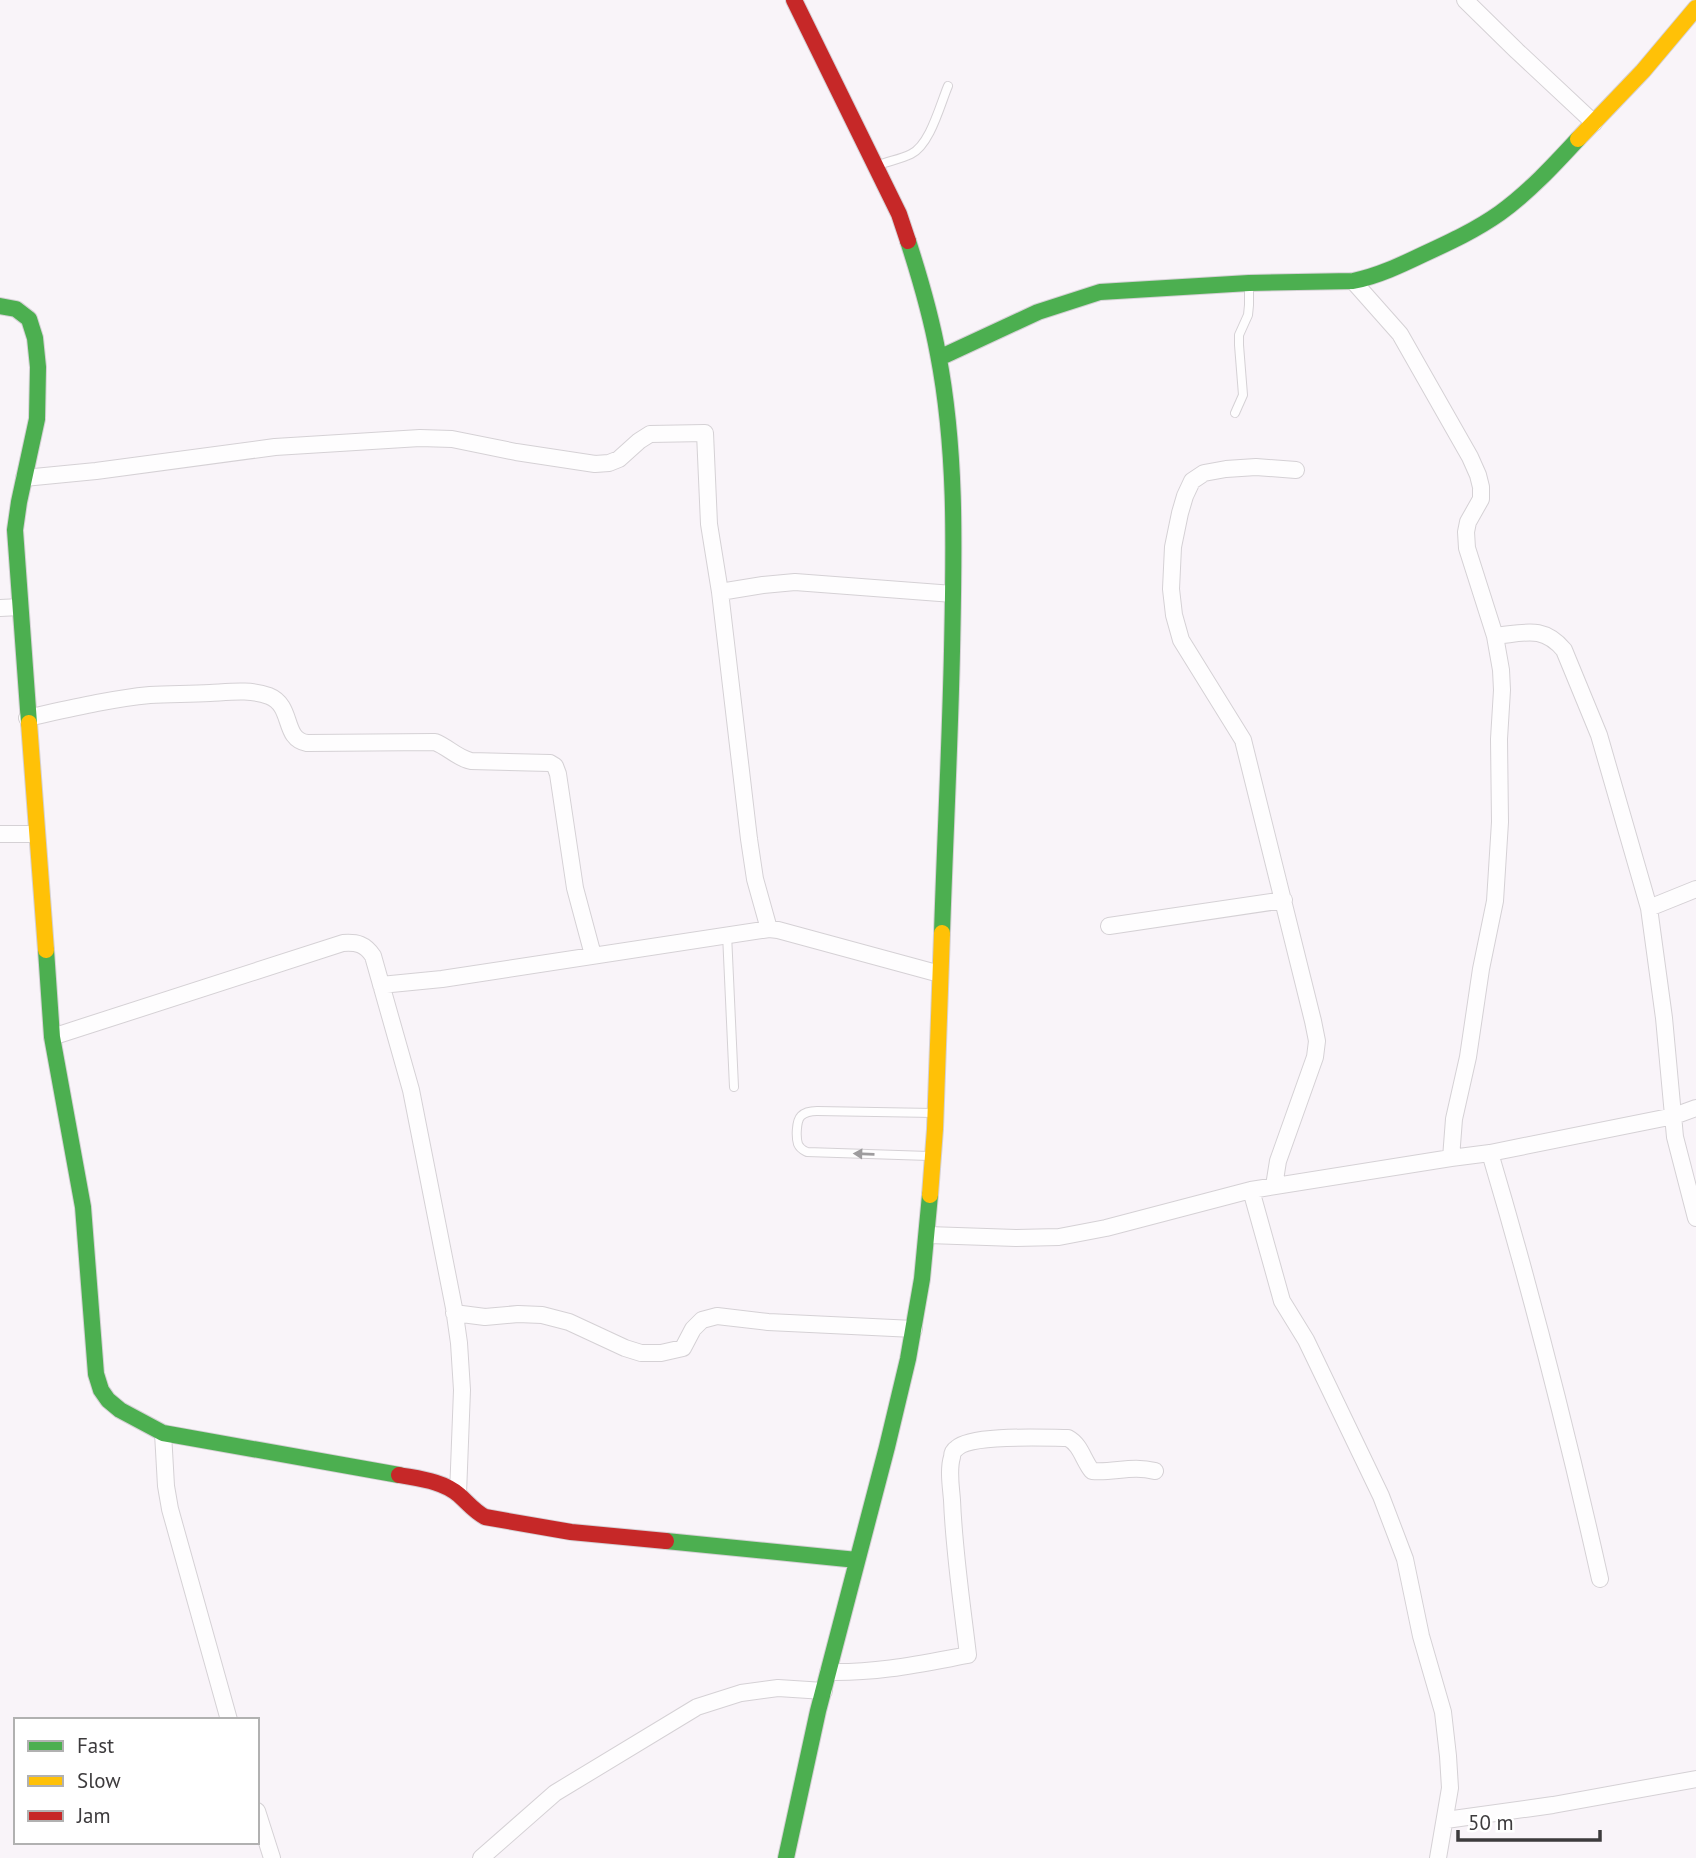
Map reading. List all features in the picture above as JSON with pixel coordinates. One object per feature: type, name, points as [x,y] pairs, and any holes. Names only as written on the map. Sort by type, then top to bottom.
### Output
[{"type":"street","points":[[786,1858],[803,1773],[897,1409],[914,1329],[928,1235],[935,1113],[953,594],[953,534],[946,407],[939,358],[909,245],[899,214],[794,0]]},
{"type":"street","points":[[1465,0],[1594,123]]},
{"type":"street","points":[[939,358],[1055,305],[1100,292],[1249,283],[1353,281],[1408,262],[1460,237],[1500,213],[1538,181],[1643,71],[1696,8]]},
{"type":"street","points":[[1353,281],[1400,334],[1470,457],[1481,487],[1481,499],[1468,522],[1466,532],[1467,548],[1495,636],[1502,690],[1499,739],[1500,822],[1495,901],[1481,969],[1468,1057],[1454,1119],[1451,1157]]},
{"type":"street","points":[[0,306],[23,314],[30,320],[35,331],[39,403],[16,512],[15,530],[51,1037],[83,1207],[96,1374],[101,1390],[108,1400],[120,1409],[163,1433],[431,1481],[458,1494],[474,1512],[485,1517],[571,1532],[858,1560]]},
{"type":"street","points":[[24,478],[275,447],[420,438],[452,439],[595,464],[619,459],[650,434],[705,433],[709,524],[720,593],[749,839],[755,879],[769,929]]},
{"type":"street","points":[[1274,1186],[1278,1161],[1315,1057],[1317,1041],[1243,740],[1181,640],[1171,589],[1173,547],[1180,513],[1192,481],[1204,473],[1236,468],[1296,470]]},
{"type":"street","points":[[720,593],[795,582],[953,594]]},
{"type":"street","points":[[0,608],[20,607]]},
{"type":"street","points":[[1495,636],[1541,633],[1550,635],[1564,650],[1602,744],[1649,908],[1664,1018],[1677,1152],[1696,1218]]},
{"type":"street","points":[[27,718],[150,695],[234,692],[260,694],[280,702],[293,736],[299,742],[435,742],[444,745],[462,759],[471,761],[550,763],[555,766],[558,774],[575,888],[593,955]]},
{"type":"street","points":[[0,834],[37,834]]},
{"type":"street","points":[[1649,908],[1696,889]]},
{"type":"street","points":[[1109,926],[1284,900]]},
{"type":"street","points":[[381,985],[442,979],[769,929],[940,974]]},
{"type":"street","points":[[51,1037],[343,943],[356,942],[367,947],[373,956],[411,1090],[454,1313],[462,1390],[458,1494]]},
{"type":"street","points":[[928,1235],[1059,1237],[1106,1228],[1251,1190],[1490,1153],[1674,1116],[1696,1108]]},
{"type":"street","points":[[1490,1153],[1519,1251],[1574,1464],[1600,1579]]},
{"type":"street","points":[[1251,1190],[1282,1301],[1306,1340],[1381,1496],[1401,1545],[1421,1636],[1443,1712],[1450,1788],[1438,1858]]},
{"type":"street","points":[[454,1313],[485,1317],[542,1315],[569,1322],[641,1353],[661,1353],[683,1348],[693,1329],[702,1320],[716,1316],[768,1322],[914,1329]]},
{"type":"street","points":[[163,1433],[170,1509],[228,1718]]},
{"type":"street","points":[[828,1672],[891,1670],[968,1655],[951,1482],[952,1457],[961,1445],[970,1441],[1010,1438],[1068,1438],[1079,1448],[1092,1471],[1135,1467],[1155,1471]]},
{"type":"street","points":[[481,1858],[555,1793],[697,1707],[741,1693],[778,1688],[824,1691]]},
{"type":"street","points":[[1446,1820],[1553,1805],[1696,1779]]},
{"type":"street","points":[[259,1817],[272,1858]]},
{"type":"lane","points":[[876,166],[912,154],[920,148],[948,86]]},
{"type":"lane","points":[[1235,413],[1243,395],[1239,335],[1248,315],[1249,283]]},
{"type":"lane","points":[[727,934],[734,1087]]},
{"type":"lane","points":[[932,1156],[807,1152],[797,1143],[797,1122],[801,1115],[817,1111],[935,1113]]},
{"type":"traffic: fast","points":[[939,358],[1038,312],[1100,292],[1249,283],[1353,281],[1380,273],[1453,240],[1500,213],[1531,187],[1578,139]]},
{"type":"traffic: fast","points":[[908,241],[938,354],[951,465],[953,614],[942,933]]},
{"type":"traffic: fast","points":[[0,306],[16,309],[29,319],[35,338],[38,367],[37,419],[15,530],[29,723]]},
{"type":"traffic: fast","points":[[46,950],[52,1037],[83,1207],[96,1374],[101,1390],[120,1410],[163,1433],[399,1475]]},
{"type":"traffic: fast","points":[[786,1858],[818,1711],[908,1359],[922,1279],[930,1195]]},
{"type":"traffic: fast","points":[[666,1541],[857,1560]]},
{"type":"traffic: slow","points":[[1578,139],[1643,71],[1696,8]]},
{"type":"traffic: slow","points":[[29,723],[46,950]]},
{"type":"traffic: slow","points":[[930,1195],[942,933]]},
{"type":"traffic: jam","points":[[794,0],[899,214],[908,241]]},
{"type":"traffic: jam","points":[[399,1475],[431,1481],[453,1490],[485,1517],[571,1532],[666,1541]]}]
